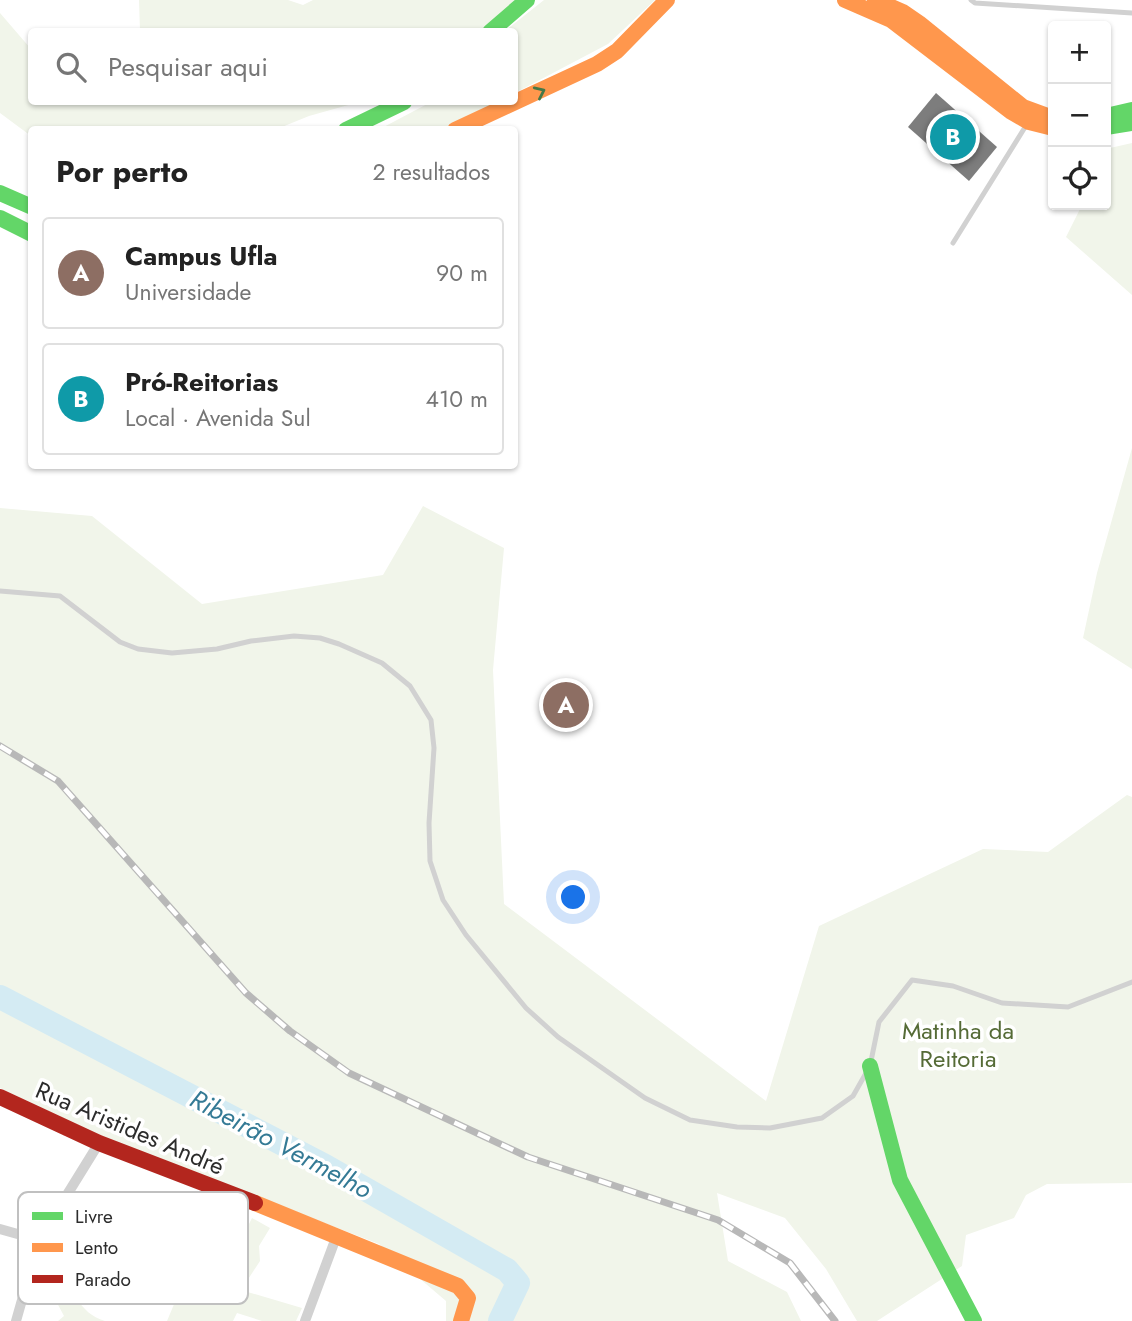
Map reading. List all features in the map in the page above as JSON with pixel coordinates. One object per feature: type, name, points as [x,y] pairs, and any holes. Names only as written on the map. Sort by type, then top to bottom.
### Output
[{"type":"street","points":[[494,28],[527,0]]},
{"type":"street","points":[[518,101],[570,78],[617,51],[667,0]]},
{"type":"street","points":[[845,0],[891,20],[979,88],[1048,125]]},
{"type":"street","points":[[874,0],[903,12],[919,23],[1032,117],[1048,118]]},
{"type":"street","points":[[354,126],[398,105]]},
{"type":"street","points":[[463,126],[510,105]]},
{"type":"street","points":[[1111,115],[1132,110]]},
{"type":"street","points":[[1111,126],[1132,123]]},
{"type":"street","points":[[0,193],[28,205]]},
{"type":"street","points":[[0,218],[28,232]]},
{"type":"street","points":[[870,1066],[900,1180],[974,1321]]},
{"type":"street","name":"Rua Aristides André","points":[[0,1097],[99,1143],[226,1192]]},
{"type":"street","points":[[69,1192],[99,1143]]},
{"type":"street","name":"Rua Aristides André","points":[[248,1201],[458,1286],[464,1291],[468,1302],[461,1321]]},
{"type":"street","points":[[0,1229],[18,1234]]},
{"type":"street","points":[[306,1321],[337,1235]]},
{"type":"street","points":[[16,1321],[21,1304]]},
{"type":"lane","points":[[971,0],[975,3],[1132,13]]},
{"type":"lane","points":[[954,243],[1032,117]]},
{"type":"lane","points":[[0,591],[60,596],[120,642],[138,649],[172,653],[217,649],[251,641],[294,636],[320,638],[382,663],[410,685],[431,720],[434,748],[429,823],[430,861],[443,900],[466,935],[526,1008],[558,1037],[645,1098],[690,1120],[737,1127],[769,1128],[822,1118],[853,1096],[870,1066],[879,1022],[912,980],[953,986],[1002,1003],[1068,1007],[1132,982]]},
{"type":"green space","points":[[139,0],[288,0],[303,5],[313,0],[521,0],[496,28],[140,28]]},
{"type":"green space","points":[[544,0],[655,0],[608,44],[518,91],[518,28],[509,28]]},
{"type":"green space","points":[[0,13],[28,46],[28,105],[348,105],[284,126],[28,126],[28,134],[0,113]]},
{"type":"green space","points":[[425,105],[492,105],[447,126],[386,126]]},
{"type":"green space","points":[[1132,143],[1132,295],[1066,237],[1080,210],[1111,210],[1111,148]]},
{"type":"green space","points":[[1132,448],[1132,669],[1083,638],[1097,573]]},
{"type":"green space","name":"Matinha da Reitoria","points":[[423,506],[504,548],[493,670],[504,904],[766,1101],[819,926],[983,849],[1048,852],[1127,795],[1132,797],[1132,1183],[1047,1184],[1026,1195],[1014,1218],[966,1235],[962,1266],[877,1321],[857,1321],[826,1269],[785,1218],[717,1193],[728,1261],[787,1292],[801,1321],[446,1321],[446,1301],[379,1244],[112,1141],[0,1088],[0,508],[92,516],[202,604],[383,575]]},
{"type":"green space","points":[[252,1218],[270,1228],[259,1246],[260,1261],[248,1279],[248,1226]]},
{"type":"green space","points":[[248,1292],[302,1308],[296,1321],[262,1321],[237,1313],[233,1321],[167,1321],[174,1304],[248,1304]]},
{"type":"green space","points":[[58,1304],[80,1304],[88,1312],[105,1321],[58,1321],[64,1316]]},
{"type":"building","points":[[936,93],[997,147],[969,181],[908,127]]},
{"type":"waterway","name":"Ribeirão Vermelho","points":[[0,997],[325,1166],[507,1270],[518,1283],[500,1321]]},
{"type":"railway","points":[[0,746],[58,781],[246,993],[290,1031],[349,1073],[528,1157],[718,1220],[790,1263],[835,1321]]},
{"type":"traffic: fast","points":[[495,28],[527,0]]},
{"type":"traffic: fast","points":[[354,126],[398,105]]},
{"type":"traffic: fast","points":[[1111,115],[1132,110]]},
{"type":"traffic: fast","points":[[1111,126],[1132,123]]},
{"type":"traffic: fast","points":[[0,193],[28,205]]},
{"type":"traffic: fast","points":[[0,218],[28,232]]},
{"type":"traffic: fast","points":[[870,1066],[900,1180],[974,1321]]},
{"type":"traffic: slow","points":[[518,101],[597,64],[617,51],[667,0]]},
{"type":"traffic: slow","points":[[845,0],[891,20],[1010,111],[1029,122],[1048,127]]},
{"type":"traffic: slow","points":[[875,0],[903,12],[919,23],[1023,107],[1048,116]]},
{"type":"traffic: slow","points":[[464,126],[509,105]]},
{"type":"traffic: slow","points":[[255,1203],[458,1286],[468,1298],[461,1321]]},
{"type":"traffic: jam","points":[[0,1097],[99,1143],[226,1192]]},
{"type":"traffic: jam","points":[[248,1200],[255,1203]]},
{"type":"place","name":"Pró-Reitorias","points":[[953,137]]},
{"type":"place","name":"Campus Ufla","points":[[566,705]]}]
